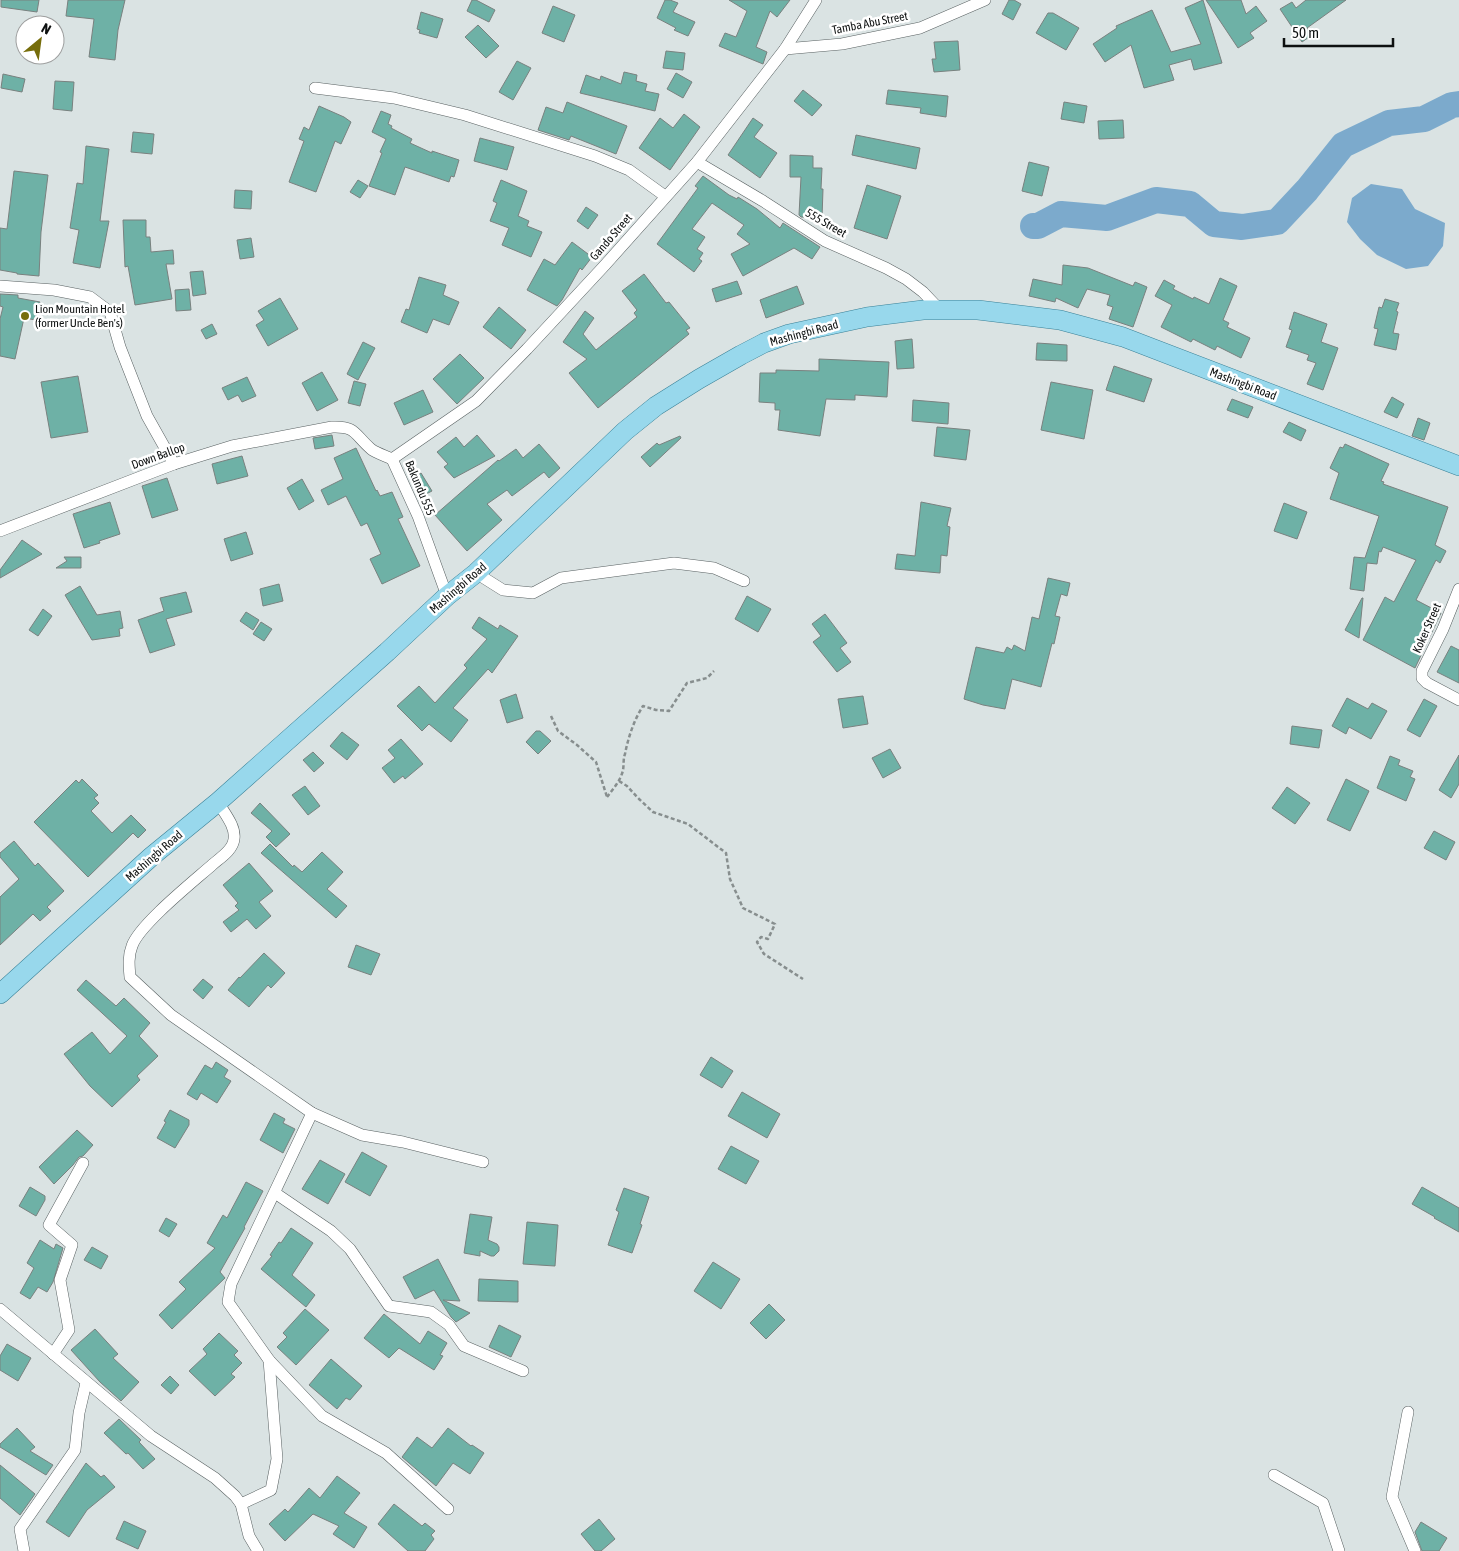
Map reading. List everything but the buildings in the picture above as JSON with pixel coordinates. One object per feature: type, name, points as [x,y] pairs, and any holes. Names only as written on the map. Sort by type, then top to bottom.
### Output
[{"type":"main road","name":"Mashingbi Road","points":[[0,994],[152,856],[218,802],[387,652],[447,596],[476,573],[625,431],[656,406],[732,359],[764,343],[827,325],[893,314],[940,310],[978,310],[1060,320],[1123,338],[1459,466]]},
{"type":"street","name":"Gando Street","points":[[392,459],[476,401],[598,272],[697,162],[785,49],[816,0]]},
{"type":"street","name":"Tamba Abu Street","points":[[785,49],[842,44],[920,28],[984,0]]},
{"type":"street","points":[[314,88],[394,98],[465,115],[595,156],[630,170],[666,196]]},
{"type":"street","name":"555 Street","points":[[697,162],[825,241],[906,279],[923,292],[940,310]]},
{"type":"street","points":[[0,286],[54,290],[90,297],[110,312],[120,347],[147,416],[174,464]]},
{"type":"street","name":"Bakundu 555","points":[[332,427],[346,427],[357,434],[372,450],[392,459],[418,516],[447,596]]},
{"type":"street","name":"Down Ballop","points":[[0,531],[174,464],[232,446],[332,427]]},
{"type":"street","points":[[476,573],[504,590],[533,593],[561,578],[674,563],[714,568],[744,581]]},
{"type":"street","name":"Koker Street","points":[[1459,589],[1443,629],[1422,671],[1422,678],[1427,683],[1459,700]]},
{"type":"street","points":[[218,802],[233,826],[235,837],[233,845],[182,890],[143,929],[132,945],[129,962],[130,976],[171,1015],[312,1113],[362,1135],[403,1142],[483,1162]]},
{"type":"street","points":[[312,1113],[231,1284],[228,1302],[269,1360],[322,1416],[386,1453],[448,1509]]},
{"type":"street","points":[[53,1354],[69,1330],[60,1280],[72,1245],[49,1225],[83,1163]]},
{"type":"street","points":[[275,1193],[330,1230],[350,1249],[389,1306],[431,1312],[449,1325],[464,1346],[523,1371]]},
{"type":"street","points":[[0,1309],[150,1436],[215,1478],[241,1504],[249,1536],[258,1551]]},
{"type":"street","points":[[241,1504],[271,1490],[277,1459],[269,1360]]},
{"type":"street","points":[[24,1551],[20,1529],[75,1450],[78,1413],[86,1383]]},
{"type":"street","points":[[1408,1412],[1392,1497],[1415,1551]]},
{"type":"street","points":[[1274,1475],[1322,1503],[1339,1551]]},
{"type":"path","points":[[551,716],[558,731],[577,744],[596,762],[607,797],[619,781],[623,771],[624,756],[628,742],[637,716],[643,706],[669,711],[687,683],[707,678],[714,671]]},
{"type":"path","points":[[619,781],[627,786],[654,812],[688,824],[726,853],[730,880],[743,908],[775,924],[768,939],[761,937],[756,942],[764,954],[804,979]]},
{"type":"water","points":[[1371,184],[1402,189],[1415,209],[1445,223],[1443,246],[1428,266],[1406,269],[1377,255],[1360,239],[1347,222],[1352,198]]},
{"type":"waterway","points":[[1033,226],[1038,226],[1061,214],[1107,218],[1156,200],[1190,204],[1214,224],[1242,227],[1277,222],[1307,190],[1343,145],[1389,123],[1424,119],[1452,105],[1459,104]]},
{"type":"place","name":"Lion Mountain Hotel (former Uncle Ben's)","points":[[25,316]]}]
